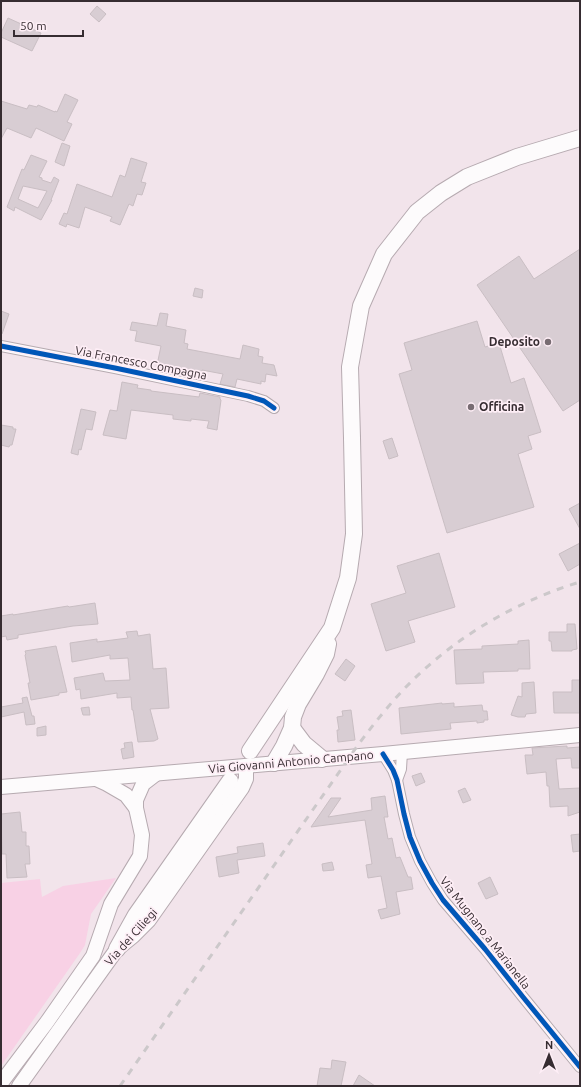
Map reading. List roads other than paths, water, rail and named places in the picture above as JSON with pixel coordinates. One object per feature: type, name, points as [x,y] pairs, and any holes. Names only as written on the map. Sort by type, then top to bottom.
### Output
[{"type":"highway","points":[[274,764],[292,728],[293,717],[298,704],[326,654],[332,628],[348,578],[354,534],[350,367],[361,306],[384,254],[417,212],[440,193],[467,176],[518,157],[580,138]]},
{"type":"highway","points":[[248,759],[332,628]]},
{"type":"highway","points":[[292,728],[304,744],[322,759]]},
{"type":"highway","points":[[117,949],[136,915],[236,784]]},
{"type":"main road","name":"Via Giovanni Antonio Campano","points":[[1,788],[156,774],[248,759],[274,764],[580,735]]},
{"type":"main road","points":[[236,784],[246,780],[248,759]]},
{"type":"main road","points":[[236,784],[274,764]]},
{"type":"main road","name":"Via dei Ciliegi","points":[[1,1083],[47,1022],[93,956],[111,904],[140,856],[142,835],[136,808],[136,800],[143,784],[156,774]]},
{"type":"main road","name":"Via dei Ciliegi","points":[[96,779],[126,795],[136,808]]},
{"type":"main road","name":"Via dei Ciliegi","points":[[19,1086],[117,949]]},
{"type":"street","name":"Via Francesco Compagna","points":[[1,346],[248,396],[264,401],[274,408]]},
{"type":"street","name":"Via Mugnano a Marianella","points":[[397,780],[401,770],[402,752]]},
{"type":"street","name":"Via Mugnano a Marianella","points":[[384,754],[397,780],[410,837],[420,861],[432,883],[443,900],[485,949],[580,1067]]},
{"type":"railway","points":[[120,1086],[353,752],[407,686],[451,647],[475,631],[526,603],[553,591],[580,582]]},
{"type":"place","name":"Deposito","points":[[548,342]]},
{"type":"place","name":"Officina","points":[[471,407]]}]
